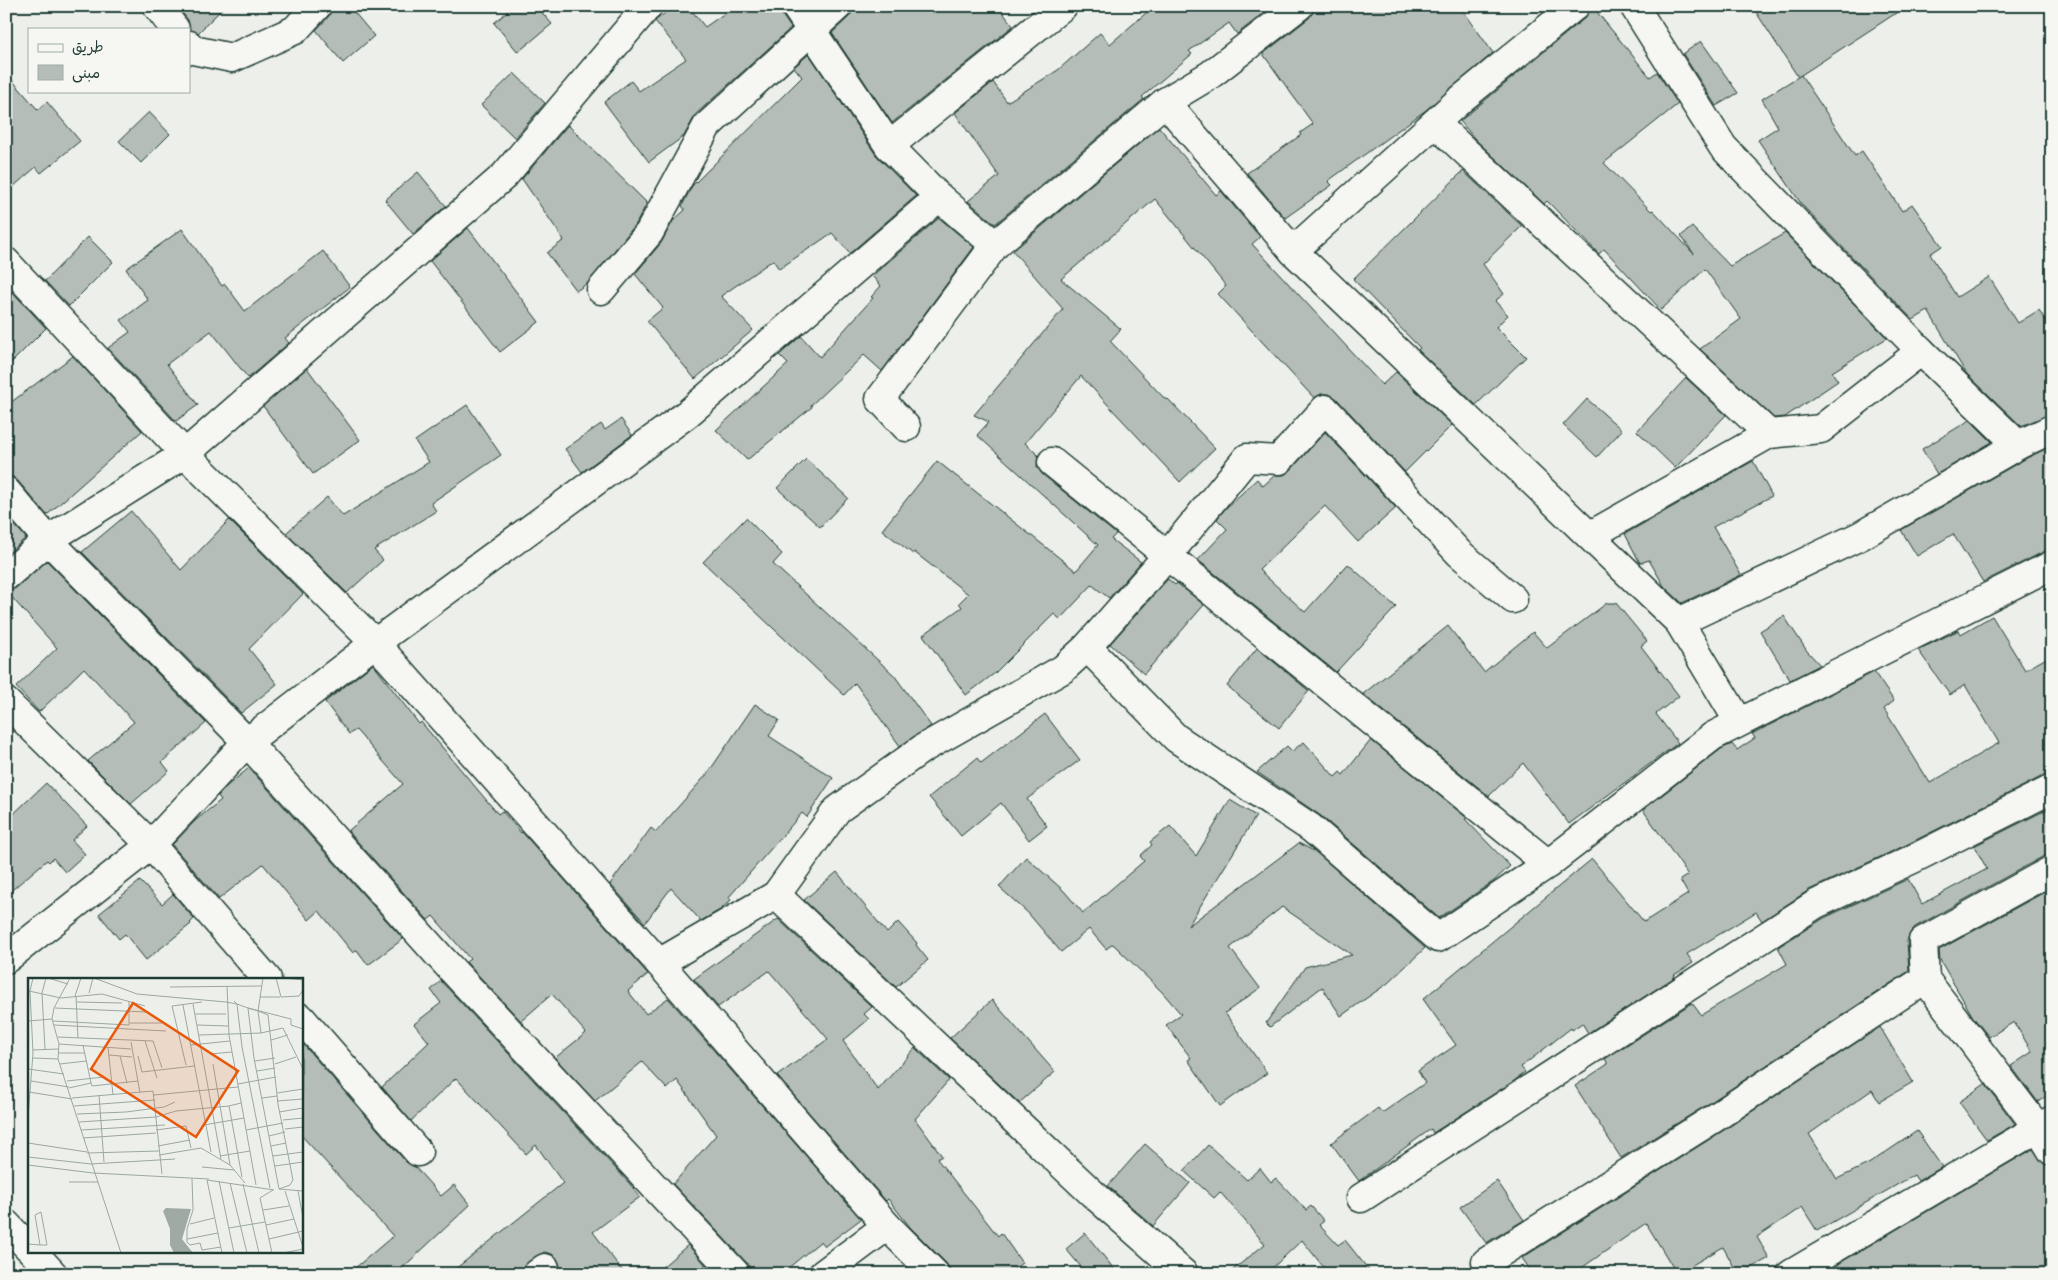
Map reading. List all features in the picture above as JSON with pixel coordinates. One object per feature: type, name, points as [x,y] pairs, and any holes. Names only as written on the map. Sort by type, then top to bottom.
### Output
[{"type":"street","points":[[157,6],[174,28]]},
{"type":"street","points":[[190,46],[193,50],[232,58],[295,30],[317,6]]},
{"type":"street","points":[[6,576],[48,540],[185,454],[504,176],[648,6]]},
{"type":"street","points":[[795,6],[889,146],[939,198],[995,245]]},
{"type":"street","points":[[601,290],[649,233],[707,126],[838,6]]},
{"type":"street","points":[[889,146],[1063,6]]},
{"type":"street","points":[[906,427],[880,399],[995,245],[1165,102],[1210,75],[1299,6]]},
{"type":"street","points":[[1293,251],[1435,124],[1576,6]]},
{"type":"street","points":[[1634,6],[1724,147],[1921,351],[2018,445]]},
{"type":"street","points":[[1165,102],[1293,251],[1591,535],[1679,622],[1739,722]]},
{"type":"street","points":[[1435,124],[1769,434]]},
{"type":"street","points":[[6,959],[151,845],[247,742],[375,644],[687,414],[939,198]]},
{"type":"street","points":[[6,262],[185,454],[375,644],[659,963],[887,1226],[935,1274]]},
{"type":"street","points":[[1591,535],[1769,434],[1821,429],[1921,351]]},
{"type":"street","points":[[659,963],[776,895],[837,810],[922,749],[1063,669],[1087,647],[1167,556],[1247,458],[1279,460],[1325,409],[1459,553],[1513,599]]},
{"type":"street","points":[[1679,622],[1860,536],[2018,445],[2052,429]]},
{"type":"street","points":[[1052,462],[1548,864]]},
{"type":"street","points":[[6,491],[48,540],[247,742],[441,958],[736,1274]]},
{"type":"street","points":[[1087,647],[1176,738],[1311,828],[1438,938],[1548,864],[1713,736],[2052,565]]},
{"type":"street","points":[[6,702],[151,845],[266,978]]},
{"type":"street","points":[[1361,1198],[1816,904],[1915,858],[2052,789]]},
{"type":"street","points":[[2052,870],[1923,941],[1925,979],[2045,1124],[2052,1151]]},
{"type":"street","points":[[776,895],[1092,1193],[1184,1274]]},
{"type":"street","points":[[1486,1262],[1713,1119],[1925,979]]},
{"type":"street","points":[[302,1019],[418,1152]]},
{"type":"street","points":[[1791,1274],[2045,1124]]},
{"type":"street","points":[[6,1224],[28,1247]]},
{"type":"street","points":[[823,1274],[887,1226]]},
{"type":"street","points":[[33,1252],[53,1274]]},
{"type":"building","points":[[177,6],[225,6],[198,33],[190,30],[188,20]]},
{"type":"building","points":[[332,6],[349,6],[374,36],[343,63],[316,30],[329,16]]},
{"type":"building","points":[[514,6],[536,6],[552,24],[518,52],[494,23]]},
{"type":"building","points":[[674,6],[688,6],[705,27],[735,6],[780,6],[782,15],[791,28],[696,114],[684,136],[649,162],[604,102],[631,81],[639,91],[686,59],[655,21]]},
{"type":"building","points":[[853,6],[998,6],[1013,26],[892,123],[832,33],[849,17]]},
{"type":"building","points":[[1154,6],[1273,6],[1237,34],[1229,23],[1189,51],[1192,54],[1142,97],[1144,99],[995,224],[968,201],[999,176],[955,113],[993,82],[1007,102],[1058,70],[1100,33],[1110,44]]},
{"type":"building","points":[[1314,6],[1460,6],[1493,53],[1426,110],[1328,181],[1332,185],[1285,218],[1247,173],[1301,135],[1300,133],[1313,124],[1263,54],[1309,18]]},
{"type":"building","points":[[1590,6],[1592,6],[1650,77],[1657,72],[1678,104],[1604,163],[1651,211],[1653,210],[1694,254],[1681,236],[1692,227],[1730,266],[1785,233],[1887,338],[1832,372],[1838,381],[1785,417],[1774,418],[1700,349],[1741,319],[1705,269],[1661,310],[1604,249],[1599,254],[1547,201],[1544,204],[1475,139],[1460,121],[1585,18]]},
{"type":"building","points":[[1752,6],[1907,6],[1798,77]]},
{"type":"building","points":[[1701,41],[1738,93],[1716,106],[1683,54]]},
{"type":"building","points":[[809,54],[876,155],[916,196],[850,253],[832,233],[779,269],[773,260],[721,296],[753,330],[695,379],[647,321],[663,308],[635,274],[661,243],[673,221],[685,210],[682,206],[692,186],[802,77],[794,67]]},
{"type":"building","points":[[6,73],[38,110],[47,102],[80,141],[41,173],[36,167],[6,193]]},
{"type":"building","points":[[514,73],[545,103],[515,138],[481,105]]},
{"type":"building","points":[[1801,75],[1855,156],[1862,151],[1902,211],[1912,204],[1942,246],[1930,254],[1957,297],[1989,277],[2018,323],[2039,310],[2052,330],[2052,414],[2021,426],[1966,373],[1928,311],[1913,320],[1802,205],[1758,140],[1778,127],[1762,99]]},
{"type":"building","points":[[149,112],[170,134],[141,163],[119,141]]},
{"type":"building","points":[[568,125],[647,203],[636,224],[588,283],[576,291],[547,253],[564,240],[522,179]]},
{"type":"building","points":[[1159,127],[1216,195],[1221,191],[1260,237],[1252,244],[1382,385],[1396,372],[1452,425],[1405,472],[1336,398],[1329,394],[1321,394],[1314,398],[1218,294],[1226,286],[1155,199],[1061,279],[1121,329],[1110,341],[1215,448],[1180,482],[1081,376],[1025,443],[1038,455],[1037,467],[1042,474],[1116,534],[1111,539],[1141,562],[1109,598],[1092,585],[1060,619],[1054,614],[995,673],[966,695],[923,635],[962,607],[959,603],[968,594],[882,530],[937,461],[1076,571],[1098,545],[977,435],[989,422],[974,415],[1063,309],[1013,251]]},
{"type":"building","points":[[1463,171],[1522,226],[1483,264],[1504,294],[1495,301],[1508,315],[1496,327],[1526,357],[1476,405],[1418,350],[1420,348],[1353,279]]},
{"type":"building","points":[[418,172],[446,206],[413,234],[385,200]]},
{"type":"building","points":[[939,218],[974,247],[882,371],[864,355],[811,405],[812,407],[747,460],[716,430],[788,364],[779,355],[801,336],[820,357],[873,298],[871,297],[881,286],[872,276]]},
{"type":"building","points":[[468,228],[539,322],[500,352],[430,261]]},
{"type":"building","points":[[182,229],[222,286],[225,284],[245,311],[323,251],[350,287],[285,338],[289,343],[248,378],[211,331],[167,364],[198,405],[176,421],[108,348],[130,332],[121,320],[148,300],[126,269]]},
{"type":"building","points":[[88,237],[113,262],[69,306],[45,281]]},
{"type":"building","points":[[6,285],[46,328],[6,368]]},
{"type":"building","points":[[73,356],[142,431],[47,515],[18,481],[12,476],[6,476],[6,406]]},
{"type":"building","points":[[307,368],[360,440],[313,474],[263,406]]},
{"type":"building","points":[[1686,378],[1726,415],[1675,468],[1637,431]]},
{"type":"building","points":[[1587,399],[1622,430],[1597,457],[1563,425]]},
{"type":"building","points":[[467,405],[501,455],[431,503],[436,511],[374,550],[383,560],[347,593],[286,533],[327,497],[343,516],[429,462],[415,441]]},
{"type":"building","points":[[621,419],[632,435],[582,472],[565,449],[601,424],[605,430]]},
{"type":"building","points":[[1970,420],[1992,442],[1937,474],[1922,449]]},
{"type":"building","points":[[1325,432],[1396,508],[1358,542],[1325,506],[1259,570],[1305,612],[1348,564],[1396,607],[1336,672],[1198,560],[1227,529],[1217,519],[1225,509],[1257,479],[1263,486],[1275,475],[1284,475],[1290,471]]},
{"type":"building","points":[[2052,446],[2052,550],[2045,551],[1983,582],[1953,534],[1917,556],[1901,530],[2025,459]]},
{"type":"building","points":[[806,459],[848,498],[820,527],[777,488]]},
{"type":"building","points":[[1753,461],[1772,496],[1713,527],[1741,575],[1682,603],[1664,586],[1649,560],[1640,563],[1625,534]]},
{"type":"building","points":[[131,511],[181,570],[229,520],[303,594],[249,649],[277,684],[241,713],[82,552]]},
{"type":"building","points":[[6,515],[26,538],[6,555]]},
{"type":"building","points":[[746,518],[782,554],[773,564],[894,675],[931,726],[900,746],[855,683],[844,695],[703,562]]},
{"type":"building","points":[[47,561],[206,723],[162,762],[169,771],[131,804],[88,761],[134,722],[84,668],[39,712],[16,687],[57,648],[6,591],[16,588]]},
{"type":"building","points":[[1168,579],[1175,585],[1177,583],[1204,605],[1144,674],[1110,644]]},
{"type":"building","points":[[1607,603],[1616,603],[1647,641],[1641,646],[1679,696],[1656,714],[1678,743],[1569,824],[1523,763],[1489,796],[1363,694],[1448,626],[1484,672],[1533,632],[1547,648]]},
{"type":"building","points":[[1784,616],[1807,651],[1820,665],[1790,680],[1760,631]]},
{"type":"building","points":[[1992,616],[2025,670],[2052,655],[2052,774],[2045,775],[1908,844],[1809,890],[1762,921],[1756,912],[1687,954],[1693,963],[1674,975],[1675,977],[1588,1033],[1582,1023],[1572,1030],[1571,1028],[1521,1067],[1525,1072],[1514,1081],[1433,1133],[1431,1129],[1359,1181],[1331,1143],[1378,1108],[1382,1113],[1425,1083],[1418,1071],[1456,1045],[1423,999],[1592,859],[1644,922],[1688,894],[1680,880],[1688,875],[1643,810],[1721,749],[1732,744],[1737,750],[1755,738],[1752,734],[1874,672],[1894,701],[1884,709],[1930,783],[1999,743],[1965,685],[1950,695],[1918,650],[1959,630],[1961,634]]},
{"type":"building","points":[[1257,648],[1309,691],[1279,728],[1227,686]]},
{"type":"building","points":[[373,664],[419,724],[421,722],[498,814],[502,811],[522,832],[648,974],[628,991],[646,1014],[668,998],[861,1219],[825,1246],[821,1241],[781,1274],[751,1274],[747,1263],[673,1184],[716,1135],[677,1080],[667,1089],[642,1062],[595,1101],[555,1058],[586,1033],[552,994],[521,1021],[466,962],[470,959],[433,916],[428,920],[348,831],[403,784],[356,730],[349,734],[325,702]]},
{"type":"building","points":[[755,704],[779,720],[769,736],[833,778],[807,817],[802,813],[729,897],[731,900],[720,910],[701,921],[671,888],[645,923],[610,884],[651,828],[656,832],[708,773]]},
{"type":"building","points":[[1045,714],[1080,760],[1027,799],[1047,826],[1029,840],[1001,803],[961,836],[929,797],[977,758],[981,763]]},
{"type":"building","points":[[1371,740],[1467,818],[1465,819],[1510,866],[1494,881],[1439,918],[1321,816],[1257,772],[1287,746],[1292,751],[1304,742],[1335,777],[1340,772],[1343,775]]},
{"type":"building","points":[[249,768],[403,939],[368,965],[357,950],[353,953],[319,911],[309,920],[263,864],[219,899],[172,845],[196,820],[221,800],[218,796],[227,786]]},
{"type":"building","points":[[46,783],[87,826],[72,840],[85,854],[65,872],[53,858],[49,862],[47,860],[6,895],[6,821]]},
{"type":"building","points":[[1230,800],[1256,816],[1188,926],[1299,843],[1317,853],[1425,948],[1388,983],[1341,1016],[1322,987],[1270,1027],[1266,1023],[1305,967],[1352,955],[1282,907],[1230,948],[1260,988],[1225,1013],[1267,1073],[1220,1106],[1188,1060],[1191,1058],[1166,1025],[1181,1014],[1163,993],[1113,944],[1106,949],[1089,929],[1061,952],[1028,913],[999,887],[1026,857],[1064,891],[1083,913],[1144,861],[1140,856],[1152,845],[1150,842],[1170,826],[1196,856]]},
{"type":"building","points":[[2052,807],[2052,854],[2044,856],[1915,927],[1907,941],[1909,971],[1705,1106],[1621,1158],[1575,1086],[1608,1064],[1605,1059],[1692,1003],[1701,1015],[1787,964],[1778,947],[1824,918],[1908,879],[1922,904],[1987,869],[1974,846]]},
{"type":"building","points":[[837,872],[887,933],[898,922],[917,943],[916,945],[928,960],[896,987],[804,900]]},
{"type":"building","points":[[140,881],[162,904],[173,894],[194,919],[191,924],[146,960],[125,934],[119,939],[99,914]]},
{"type":"building","points":[[2052,888],[2052,1092],[2038,1102],[2011,1066],[2032,1052],[2014,1022],[1989,1037],[1973,1017],[1940,960],[1939,950]]},
{"type":"building","points":[[778,919],[872,1007],[864,1014],[869,1019],[843,1041],[878,1090],[915,1048],[949,1080],[915,1119],[942,1156],[937,1159],[998,1236],[1001,1233],[1022,1263],[1007,1274],[953,1274],[946,1263],[910,1227],[888,1199],[886,1201],[777,1076],[828,1039],[769,971],[718,1007],[694,979]]},
{"type":"building","points":[[441,981],[640,1197],[593,1232],[625,1274],[559,1274],[560,1266],[557,1258],[552,1254],[544,1252],[528,1262],[520,1274],[449,1274],[563,1183],[536,1145],[526,1154],[456,1078],[411,1121],[382,1087],[429,1042],[414,1024],[441,1003],[431,990]]},
{"type":"building","points":[[992,1000],[1055,1072],[1019,1103],[950,1038]]},
{"type":"building","points":[[1880,1027],[1913,1082],[1879,1102],[1872,1090],[1809,1134],[1837,1179],[1870,1163],[1917,1131],[1942,1167],[1918,1181],[1914,1175],[1817,1231],[1802,1207],[1757,1237],[1769,1258],[1741,1274],[1738,1274],[1723,1247],[1677,1274],[1646,1223],[1573,1274],[1533,1274],[1522,1258],[1721,1132]]},
{"type":"building","points":[[302,1043],[406,1162],[415,1167],[441,1196],[454,1185],[470,1205],[396,1274],[348,1274],[393,1236],[302,1136]]},
{"type":"building","points":[[1985,1084],[2015,1124],[1987,1140],[1959,1102]]},
{"type":"building","points":[[1145,1144],[1190,1183],[1153,1226],[1108,1186]]},
{"type":"building","points":[[1208,1145],[1247,1180],[1260,1168],[1271,1182],[1276,1178],[1306,1210],[1311,1206],[1324,1221],[1319,1225],[1338,1245],[1345,1240],[1372,1274],[1329,1274],[1302,1240],[1266,1274],[1228,1274],[1265,1244],[1220,1192],[1214,1198],[1184,1171]]},
{"type":"building","points":[[2033,1149],[2044,1164],[2052,1167],[2052,1274],[1826,1274],[1843,1261]]},
{"type":"building","points":[[1497,1181],[1524,1220],[1486,1243],[1460,1207]]},
{"type":"building","points":[[1085,1233],[1118,1274],[1087,1274],[1066,1249]]},
{"type":"building","points":[[688,1245],[714,1274],[654,1274]]}]
